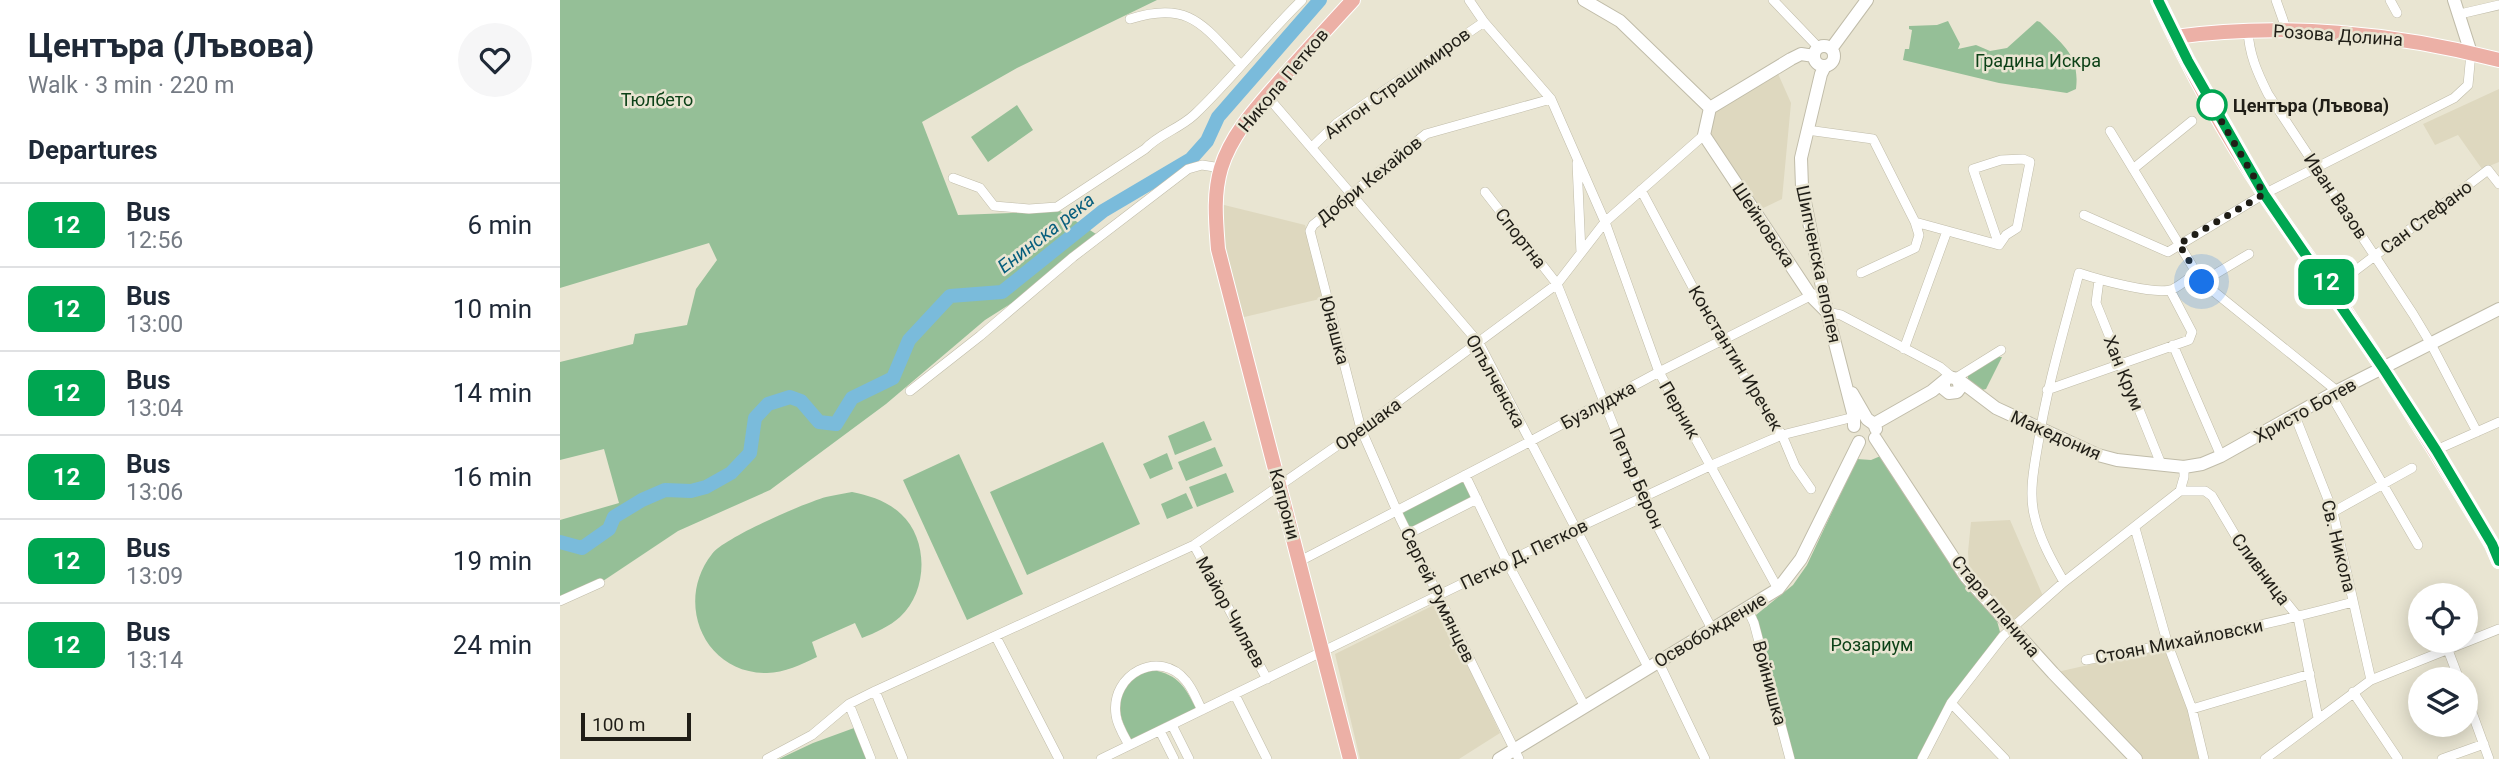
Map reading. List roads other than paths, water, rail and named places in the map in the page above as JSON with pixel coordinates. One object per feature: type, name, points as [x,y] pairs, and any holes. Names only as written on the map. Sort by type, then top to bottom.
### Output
[{"type":"main road","name":"Никола Петков","points":[[1218,249],[1216,191],[1220,168],[1230,145],[1252,112],[1353,0]]},
{"type":"main road","points":[[1584,0],[1620,21],[1710,108]]},
{"type":"main road","points":[[1704,135],[1710,108],[1791,59],[1801,54],[1821,51],[1867,0]]},
{"type":"main road","points":[[2158,0],[2175,37],[2264,194],[2331,289],[2436,450],[2492,544],[2499,561]]},
{"type":"main road","points":[[2454,0],[2471,53]]},
{"type":"main road","name":"Розова Долина","points":[[2175,37],[2248,30],[2404,39],[2499,61]]},
{"type":"main road","name":"Шипченска епопея","points":[[1817,293],[1802,187],[1801,158],[1825,66],[1816,62],[1821,51]]},
{"type":"main road","name":"Шейновска","points":[[1704,135],[1817,293],[1827,312]]},
{"type":"main road","name":"Капрони","points":[[1218,249],[1350,759]]},
{"type":"main road","name":"Христо Ботев","points":[[2180,466],[2202,464],[2221,456],[2334,393],[2499,309]]},
{"type":"main road","name":"Шипченска епопея","points":[[1827,312],[1854,421]]},
{"type":"main road","name":"Шипченска епопея","points":[[1844,381],[1871,422]]},
{"type":"main road","points":[[1871,422],[1877,431],[1875,438],[1866,444],[1859,442],[1854,437],[1854,421],[1871,422],[1951,384]]},
{"type":"main road","name":"Македония","points":[[1951,384],[2098,455],[2116,460],[2180,466]]},
{"type":"main road","name":"Стара планина","points":[[1875,438],[1961,569],[2012,628],[2136,759]]},
{"type":"main road","name":"Освобождение","points":[[1499,759],[1517,754],[1653,664],[1778,589],[1801,559],[1859,442]]},
{"type":"street","points":[[953,178],[980,188],[994,205],[1030,209],[1056,207],[1145,149],[1155,139],[1187,122],[1302,0]]},
{"type":"street","name":"Перник","points":[[1469,0],[1484,22],[1551,99],[1605,222],[1659,372],[1778,589]]},
{"type":"street","points":[[1773,0],[1821,51]]},
{"type":"street","points":[[2276,0],[2287,31]]},
{"type":"street","points":[[2390,0],[2397,13]]},
{"type":"street","points":[[2460,14],[2499,5]]},
{"type":"street","points":[[1130,19],[1149,12],[1164,11],[1195,19],[1241,65]]},
{"type":"street","name":"Антон Страшимиров","points":[[1312,147],[1337,123],[1484,22]]},
{"type":"street","name":"Иван Вазов","points":[[2248,30],[2254,66],[2268,93],[2376,255],[2431,344],[2477,432]]},
{"type":"street","points":[[2084,215],[2168,252],[2264,194],[2454,98],[2469,85],[2471,53]]},
{"type":"street","name":"Опълченска","points":[[1267,96],[1479,343],[1575,529],[1653,664],[1702,758]]},
{"type":"street","name":"Добри Кехайов","points":[[1310,230],[1312,225],[1426,134],[1551,99]]},
{"type":"street","points":[[2133,169],[2192,121]]},
{"type":"street","points":[[1807,130],[1873,139],[1915,222],[1919,235],[1915,248],[1861,273]]},
{"type":"street","points":[[2110,131],[2199,278],[2334,393],[2418,545]]},
{"type":"street","name":"Орешака","points":[[767,759],[813,735],[849,704],[1194,545],[1362,429],[1557,284],[1605,222],[1704,135]]},
{"type":"street","points":[[1577,158],[1581,253]]},
{"type":"street","points":[[2023,159],[2030,162],[2017,228],[2006,234],[1998,245],[1973,169],[2001,160],[2023,159]]},
{"type":"street","points":[[911,391],[1081,250],[1188,169],[1202,165],[1220,168]]},
{"type":"street","name":"Сан Стефано","points":[[2331,289],[2488,170],[2499,184]]},
{"type":"street","name":"Константин Иречек","points":[[1642,190],[1722,342],[1782,435],[1796,466],[1811,489]]},
{"type":"street","name":"Спортна","points":[[1485,192],[1557,284]]},
{"type":"street","points":[[1915,222],[1998,245]]},
{"type":"street","name":"Юнашка","points":[[1310,230],[1362,429]]},
{"type":"street","points":[[1904,349],[1947,231]]},
{"type":"street","points":[[2064,582],[2042,540],[2033,510],[2034,468],[2047,390],[2079,272],[2099,280],[2128,286],[2170,290],[2249,254]]},
{"type":"street","name":"Хан Крум","points":[[2099,280],[2096,303],[2161,464]]},
{"type":"street","name":"Петър Берон","points":[[1557,284],[1642,497],[1712,629]]},
{"type":"street","points":[[2047,390],[2189,340],[2192,332],[2170,290]]},
{"type":"street","name":"Бузлуджа","points":[[1300,561],[1659,372],[1817,293]]},
{"type":"street","name":"Македония","points":[[1827,312],[1841,315],[1934,365],[1951,384]]},
{"type":"street","points":[[2173,345],[2221,456]]},
{"type":"street","points":[[1951,384],[2001,350]]},
{"type":"street","name":"Св. Никола","points":[[2295,416],[2333,512],[2371,680]]},
{"type":"street","name":"Петко Д. Петков","points":[[1101,759],[1712,465],[1782,435],[1854,421]]},
{"type":"street","points":[[2436,450],[2499,422]]},
{"type":"street","name":"Сергей Румянцев","points":[[1362,429],[1408,534],[1517,754]]},
{"type":"street","points":[[1922,759],[1951,703],[2012,628],[2064,582],[2180,491],[2184,477],[2180,466]]},
{"type":"street","points":[[2333,512],[2412,468]]},
{"type":"street","points":[[1465,475],[1507,562],[1585,707]]},
{"type":"street","name":"Сливница","points":[[2180,491],[2205,491],[2212,496],[2244,550],[2298,617],[2318,718]]},
{"type":"street","points":[[1408,534],[1477,499]]},
{"type":"street","points":[[2135,528],[2168,645],[2192,709],[2204,759]]},
{"type":"street","name":"Майор Чиляев","points":[[1194,545],[1267,679]]},
{"type":"street","points":[[560,601],[600,583]]},
{"type":"street","name":"Стоян Михайловски","points":[[2086,660],[2298,617],[2353,602]]},
{"type":"street","name":"Войнишка","points":[[1747,608],[1754,623],[1790,759]]},
{"type":"street","points":[[2478,638],[2499,629]]},
{"type":"street","points":[[996,637],[1059,759]]},
{"type":"street","points":[[2265,759],[2371,680],[2440,653]]},
{"type":"street","points":[[1129,745],[1117,719],[1116,701],[1122,684],[1136,671],[1157,667],[1181,676],[1202,710]]},
{"type":"street","points":[[2192,709],[2309,674]]},
{"type":"street","points":[[875,691],[903,759]]},
{"type":"street","points":[[2353,692],[2398,759]]},
{"type":"street","points":[[1235,695],[1267,759]]},
{"type":"street","points":[[1951,703],[2005,759]]},
{"type":"street","points":[[849,704],[871,759]]},
{"type":"street","points":[[1172,725],[1189,759]]},
{"type":"street","points":[[2478,728],[2489,759]]},
{"type":"street","points":[[1160,731],[1174,759]]},
{"type":"street","points":[[2442,759],[2484,744]]},
{"type":"waterway","name":"Енинска река","points":[[560,542],[582,548],[609,529],[614,517],[642,500],[665,490],[691,491],[706,487],[731,473],[750,453],[755,418],[768,404],[790,397],[801,401],[819,422],[836,424],[852,398],[893,378],[909,340],[950,296],[1002,292],[1103,211],[1191,159],[1207,141],[1218,117],[1320,0]]},
{"type":"place","name":"Центъра (Лъвова)","points":[[2212,105]]},
{"type":"park label","name":"Градина Искра","points":[[2038,60]]},
{"type":"park label","name":"Тюлбето","points":[[657,99]]},
{"type":"park label","name":"Розариум","points":[[1872,644]]}]
